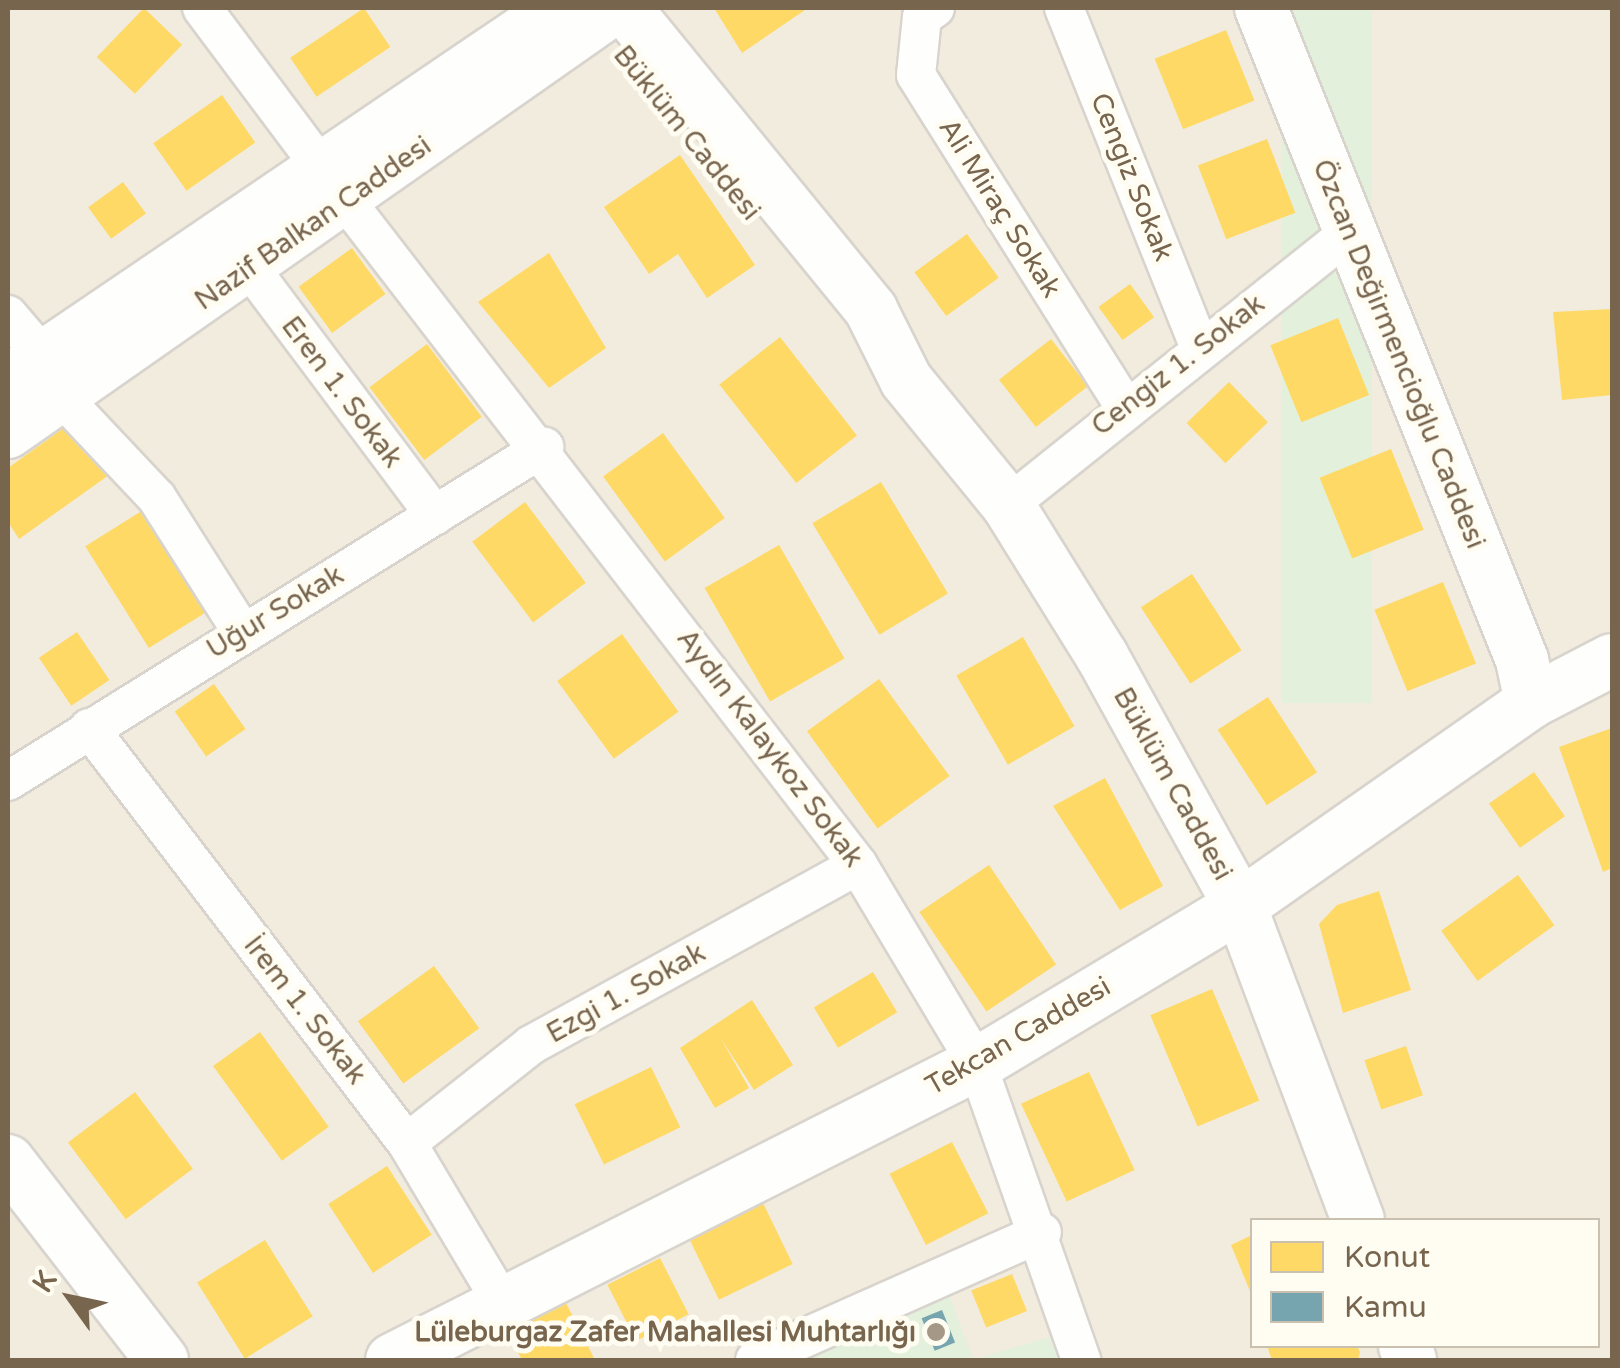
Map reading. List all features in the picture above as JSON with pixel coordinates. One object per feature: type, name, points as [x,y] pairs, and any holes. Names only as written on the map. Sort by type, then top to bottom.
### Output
[{"type":"street","name":"Aydın Kalaykoz Sokak","points":[[202,8],[332,182],[544,447],[858,865],[977,1064],[1042,1232],[1081,1360]]},
{"type":"street","name":"Ali Miraç Sokak","points":[[935,8],[922,16],[916,75],[1124,405]]},
{"type":"street","name":"Cengiz Sokak","points":[[1064,8],[1200,346]]},
{"type":"street","name":"Özcan Değirmencioğlu Caddesi","points":[[1261,8],[1351,231],[1531,702]]},
{"type":"street","name":"Nazif Balkan Caddesi","points":[[8,432],[37,377],[596,10]]},
{"type":"street","name":"Büklüm Caddesi","points":[[596,10],[858,345],[912,390],[1008,505],[1240,906],[1357,1218]]},
{"type":"street","name":"Nazif Balkan Caddesi","points":[[37,377],[250,268],[332,182]]},
{"type":"street","name":"Cengiz 1. Sokak","points":[[1008,505],[1124,405],[1351,231]]},
{"type":"street","name":"Eren 1. Sokak","points":[[250,268],[434,515]]},
{"type":"street","points":[[8,315],[37,377],[156,498],[242,632]]},
{"type":"street","name":"Uğur Sokak","points":[[8,782],[242,632],[544,447]]},
{"type":"street","name":"Tekcan Caddesi","points":[[392,1360],[977,1064],[1240,906],[1531,702],[1612,660]]},
{"type":"street","name":"İrem 1. Sokak","points":[[89,728],[408,1143],[503,1304]]},
{"type":"street","name":"Ezgi 1. Sokak","points":[[408,1143],[531,1045],[858,865]]},
{"type":"street","points":[[8,1161],[162,1360]]},
{"type":"street","points":[[755,1360],[1042,1232]]},
{"type":"shaded area","points":[[8,8],[1612,8],[1612,1360],[8,1360]]},
{"type":"green space","points":[[1282,8],[1372,8],[1372,703],[1282,703]]},
{"type":"green space","points":[[946,1286],[973,1360],[801,1360]]},
{"type":"green space","points":[[1050,1337],[1058,1360],[973,1360]]},
{"type":"building: Konut","points":[[144,8],[182,45],[135,94],[97,57]]},
{"type":"building: Konut","points":[[364,8],[390,47],[316,97],[290,58]]},
{"type":"building: Konut","points":[[714,8],[808,8],[742,53]]},
{"type":"building: Konut","points":[[1226,30],[1254,100],[1183,129],[1155,59]]},
{"type":"building: Konut","points":[[222,95],[255,143],[186,191],[153,143]]},
{"type":"building: Konut","points":[[1267,139],[1295,213],[1226,239],[1198,166]]},
{"type":"building: Konut","points":[[680,155],[755,265],[707,298],[678,254],[649,274],[604,207]]},
{"type":"building: Konut","points":[[123,182],[146,214],[111,239],[88,207]]},
{"type":"building: Konut","points":[[967,234],[999,278],[946,316],[914,272]]},
{"type":"building: Konut","points":[[352,248],[386,294],[332,333],[299,287]]},
{"type":"building: Konut","points":[[549,253],[606,348],[549,388],[478,302]]},
{"type":"building: Konut","points":[[1130,284],[1154,317],[1123,340],[1098,307]]},
{"type":"building: Konut","points":[[1612,309],[1612,395],[1562,400],[1553,312]]},
{"type":"building: Konut","points":[[1338,318],[1369,395],[1301,422],[1270,345]]},
{"type":"building: Konut","points":[[780,337],[857,436],[796,483],[719,384]]},
{"type":"building: Konut","points":[[1051,339],[1088,386],[1036,427],[999,380]]},
{"type":"building: Konut","points":[[427,344],[482,417],[424,460],[369,387]]},
{"type":"building: Konut","points":[[1229,382],[1268,422],[1225,463],[1187,423]]},
{"type":"building: Konut","points":[[72,422],[109,475],[19,539],[8,522],[8,468]]},
{"type":"building: Konut","points":[[663,433],[725,518],[665,561],[603,476]]},
{"type":"building: Konut","points":[[1391,449],[1424,530],[1352,559],[1320,478]]},
{"type":"building: Konut","points":[[881,482],[948,593],[879,635],[812,523]]},
{"type":"building: Konut","points":[[525,502],[586,583],[533,622],[472,542]]},
{"type":"building: Konut","points":[[148,507],[212,609],[149,648],[85,546]]},
{"type":"building: Konut","points":[[779,545],[844,658],[770,701],[705,588]]},
{"type":"building: Konut","points":[[1192,574],[1242,650],[1190,684],[1141,607]]},
{"type":"building: Konut","points":[[1443,582],[1476,664],[1407,691],[1374,610]]},
{"type":"building: Konut","points":[[77,632],[109,680],[71,706],[39,658]]},
{"type":"building: Konut","points":[[622,634],[678,712],[614,759],[557,681]]},
{"type":"building: Konut","points":[[1023,637],[1074,726],[1008,765],[956,676]]},
{"type":"building: Konut","points":[[879,679],[950,776],[878,828],[807,731]]},
{"type":"building: Konut","points":[[214,684],[246,729],[206,757],[175,712]]},
{"type":"building: Konut","points":[[1268,697],[1317,772],[1267,805],[1218,730]]},
{"type":"building: Konut","points":[[1612,728],[1612,868],[1603,872],[1559,747]]},
{"type":"building: Konut","points":[[1534,772],[1565,816],[1520,848],[1489,804]]},
{"type":"building: Konut","points":[[1105,778],[1163,886],[1120,910],[1053,806]]},
{"type":"building: Konut","points":[[989,865],[1056,964],[986,1011],[919,912]]},
{"type":"building: Konut","points":[[1518,875],[1554,925],[1478,981],[1441,931]]},
{"type":"building: Konut","points":[[1379,891],[1411,990],[1343,1013],[1319,924],[1337,905]]},
{"type":"building: Konut","points":[[434,966],[479,1028],[403,1084],[358,1021]]},
{"type":"building: Konut","points":[[873,972],[897,1012],[838,1048],[814,1008]]},
{"type":"building: Konut","points":[[1212,989],[1259,1100],[1198,1127],[1150,1015]]},
{"type":"building: Konut","points":[[752,1000],[793,1065],[754,1090],[720,1037],[749,1088],[715,1108],[680,1048]]},
{"type":"building: Konut","points":[[260,1032],[329,1127],[282,1161],[213,1066]]},
{"type":"building: Konut","points":[[1406,1046],[1423,1095],[1381,1109],[1364,1060]]},
{"type":"building: Konut","points":[[651,1067],[680,1127],[604,1164],[575,1104]]},
{"type":"building: Konut","points":[[1089,1072],[1135,1170],[1067,1202],[1021,1104]]},
{"type":"building: Konut","points":[[135,1092],[193,1169],[126,1219],[68,1143]]},
{"type":"building: Konut","points":[[952,1142],[988,1213],[926,1245],[890,1174]]},
{"type":"building: Konut","points":[[387,1166],[432,1235],[373,1273],[328,1204]]},
{"type":"building: Konut","points":[[762,1201],[793,1264],[719,1300],[688,1237]]},
{"type":"building: Konut","points":[[1250,1236],[1250,1291],[1231,1245]]},
{"type":"building: Konut","points":[[265,1240],[313,1316],[245,1359],[197,1282]]},
{"type":"building: Konut","points":[[660,1258],[689,1314],[636,1341],[607,1285]]},
{"type":"building: Konut","points":[[1012,1274],[1027,1311],[986,1328],[971,1290]]},
{"type":"building: Konut","points":[[564,1299],[595,1360],[522,1360],[506,1329]]},
{"type":"building: Konut","points":[[1268,1348],[1358,1348],[1360,1352],[1358,1360],[1272,1360]]},
{"type":"building: Kamu","points":[[942,1310],[955,1342],[935,1351],[922,1318]]},
{"type":"place","name":"Lüleburgaz Zafer Mahallesi Muhtarlığı","points":[[936,1332]]}]
